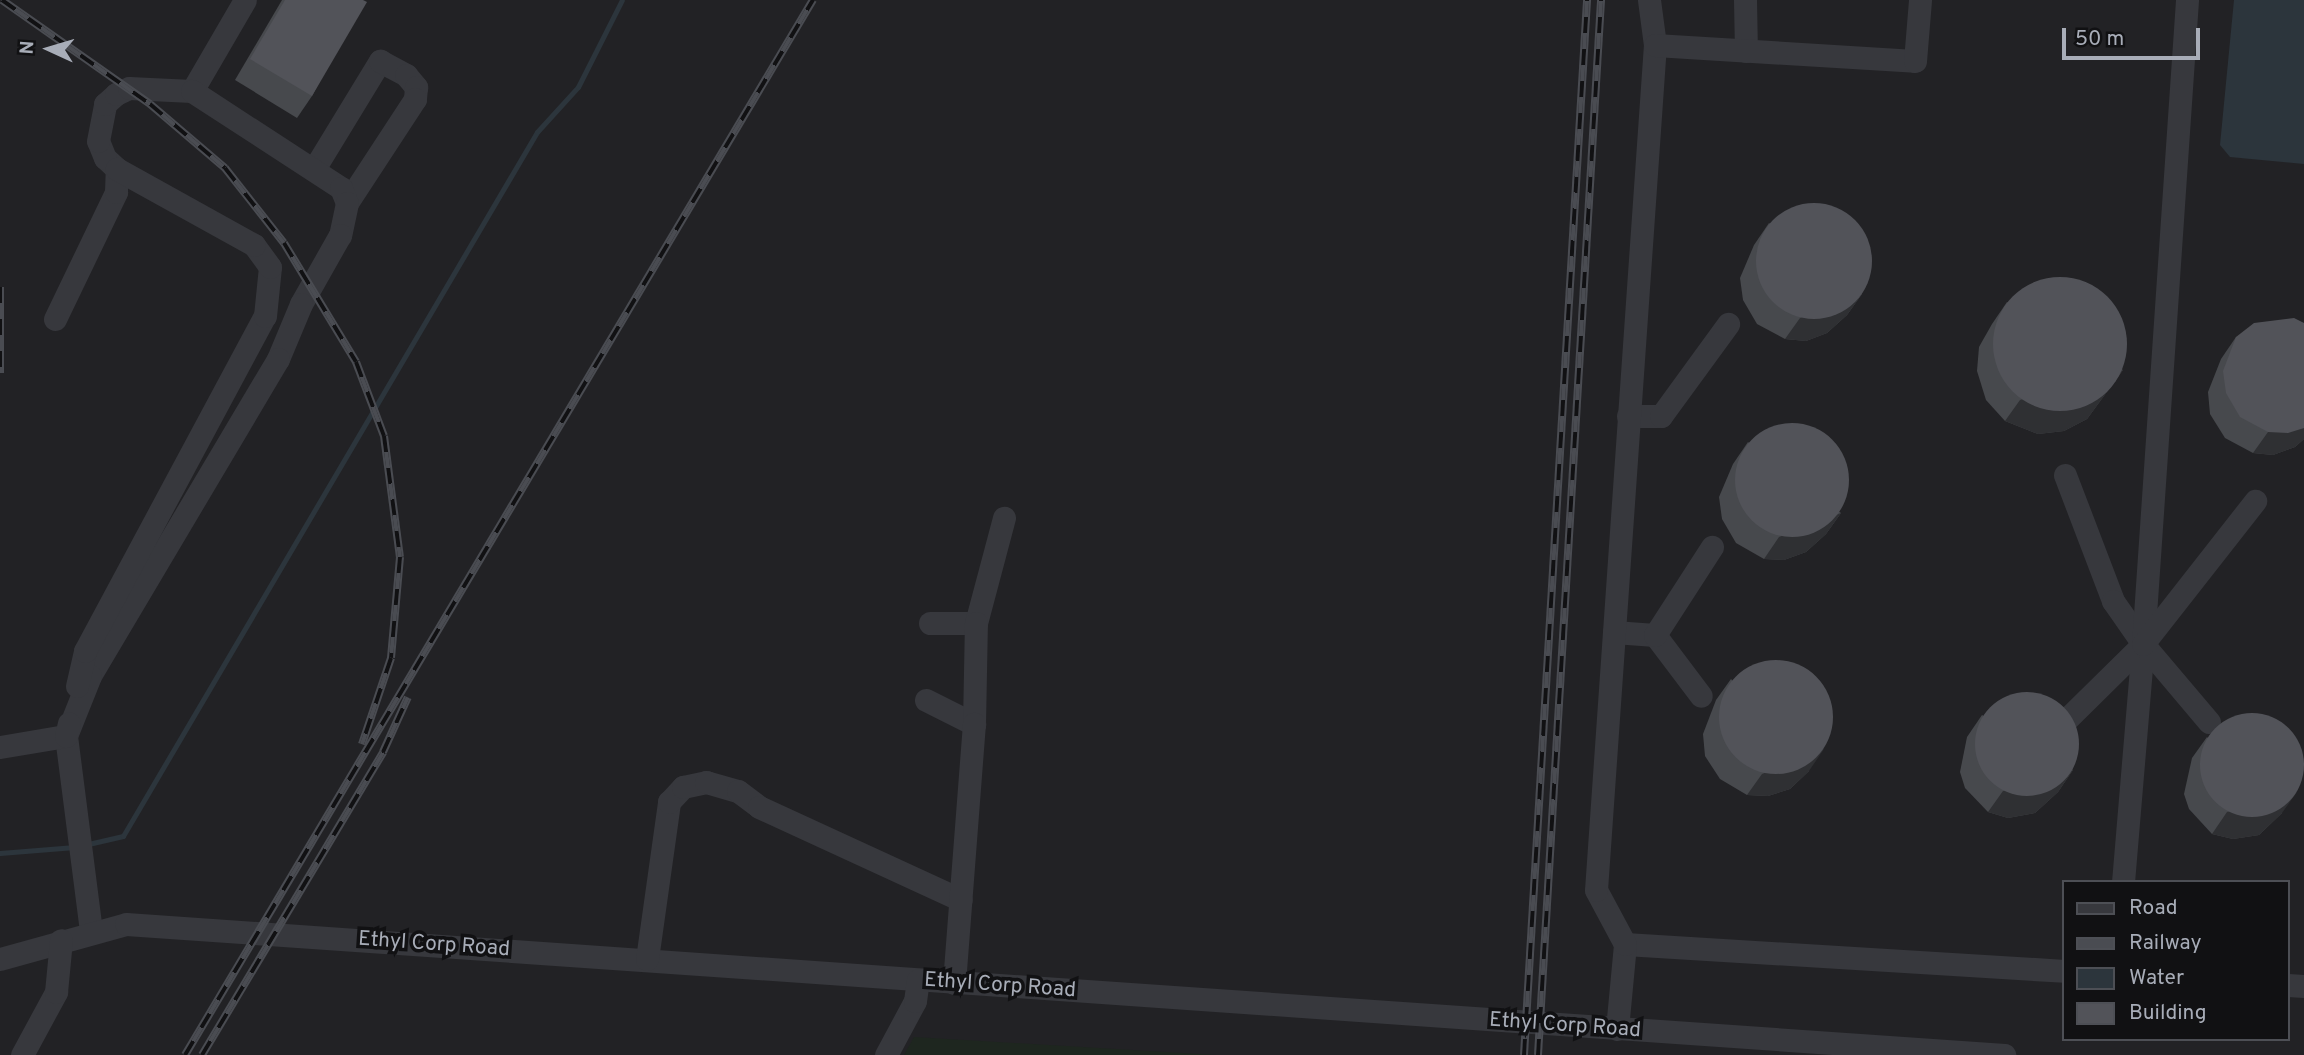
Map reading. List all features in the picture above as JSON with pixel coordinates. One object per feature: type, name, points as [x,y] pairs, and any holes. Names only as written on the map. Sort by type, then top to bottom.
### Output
[{"type":"lane","points":[[192,91],[245,0]]},
{"type":"lane","points":[[1617,1029],[1625,944],[1596,890],[1656,45],[1649,0]]},
{"type":"lane","points":[[1745,0],[1746,51]]},
{"type":"lane","points":[[1656,45],[1915,61],[1920,0]]},
{"type":"lane","points":[[2123,880],[2143,645],[2187,0]]},
{"type":"lane","points":[[66,736],[90,676],[278,359],[301,304],[340,235],[347,203],[415,99],[415,87],[406,75],[380,61],[314,169]]},
{"type":"lane","points":[[91,932],[66,736],[85,651],[265,316],[270,267],[254,245],[117,169],[105,158],[98,141],[105,104],[129,88],[192,91],[341,188],[347,203]]},
{"type":"lane","points":[[55,319],[116,192],[117,169]]},
{"type":"lane","points":[[1628,416],[1661,416],[1728,324]]},
{"type":"lane","points":[[2065,475],[2113,601],[2143,645],[2209,722]]},
{"type":"lane","points":[[2067,719],[2143,645],[2255,501]]},
{"type":"lane","points":[[954,983],[974,724],[982,671],[976,623],[1004,517]]},
{"type":"lane","points":[[1655,635],[1712,547]]},
{"type":"lane","points":[[930,622],[976,623]]},
{"type":"lane","points":[[1614,632],[1655,635],[1701,696]]},
{"type":"lane","points":[[926,700],[974,724]]},
{"type":"lane","points":[[0,747],[66,736]]},
{"type":"lane","points":[[647,959],[669,802],[683,787],[706,782],[738,791],[759,807],[961,901]]},
{"type":"lane","name":"Ethyl Corp Road","points":[[0,959],[126,924],[2004,1055]]},
{"type":"lane","points":[[22,1055],[56,992],[61,940]]},
{"type":"lane","points":[[1625,944],[2062,971]]},
{"type":"lane","points":[[886,1055],[915,1001],[918,980]]},
{"type":"shaded area","points":[[0,0],[2304,0],[2304,1055],[0,1055]]},
{"type":"shaded area","points":[[914,1037],[1216,1055],[904,1055]]},
{"type":"water","points":[[2234,0],[2304,0],[2304,164],[2230,157],[2220,145]]},
{"type":"building","points":[[285,0],[367,2],[312,96],[250,59]]},
{"type":"building","points":[[1814,203],[1836,208],[1855,220],[1867,239],[1872,261],[1867,283],[1855,302],[1836,314],[1814,319],[1792,314],[1773,302],[1761,283],[1756,261],[1761,239],[1773,220],[1792,208]]},
{"type":"building","points":[[2060,277],[2086,282],[2107,297],[2122,318],[2127,344],[2122,370],[2107,391],[2086,406],[2060,411],[2034,406],[2013,391],[1998,370],[1993,344],[1998,318],[2013,297],[2034,282]]},
{"type":"building","points":[[2294,318],[2304,323],[2304,428],[2288,433],[2268,432],[2240,417],[2226,393],[2223,371],[2236,337],[2254,323]]},
{"type":"building","points":[[1792,423],[1814,427],[1824,432],[1840,448],[1845,458],[1849,480],[1845,502],[1840,512],[1824,528],[1814,533],[1792,537],[1770,533],[1760,528],[1744,512],[1739,502],[1735,480],[1739,458],[1744,448],[1760,432],[1770,427]]},
{"type":"building","points":[[1776,660],[1798,664],[1808,669],[1824,685],[1829,695],[1833,717],[1829,739],[1824,749],[1808,765],[1798,770],[1776,774],[1754,770],[1744,765],[1728,749],[1723,739],[1719,717],[1723,695],[1728,685],[1744,669],[1754,664]]},
{"type":"building","points":[[2027,692],[2047,696],[2070,715],[2075,724],[2079,744],[2075,764],[2056,787],[2047,792],[2027,796],[2007,792],[1984,773],[1979,764],[1975,744],[1979,724],[1998,701],[2007,696]]},
{"type":"building","points":[[2252,713],[2272,717],[2295,736],[2300,745],[2304,765],[2300,785],[2281,808],[2272,813],[2252,817],[2232,813],[2209,794],[2204,785],[2200,765],[2204,745],[2223,722],[2232,717]]},
{"type":"waterway","points":[[84,845],[123,836],[537,132],[578,87],[622,0]]},
{"type":"waterway","points":[[0,853],[75,847]]},
{"type":"railway","points":[[2,0],[150,104],[225,168],[284,243],[356,362],[384,436],[400,557],[391,658],[362,744]]},
{"type":"railway","points":[[185,1055],[813,0]]},
{"type":"railway","points":[[1524,1055],[1587,0]]},
{"type":"railway","points":[[1538,1055],[1601,0]]},
{"type":"railway","points":[[0,287],[0,373]]},
{"type":"railway","points":[[202,1055],[383,752],[408,697]]}]
